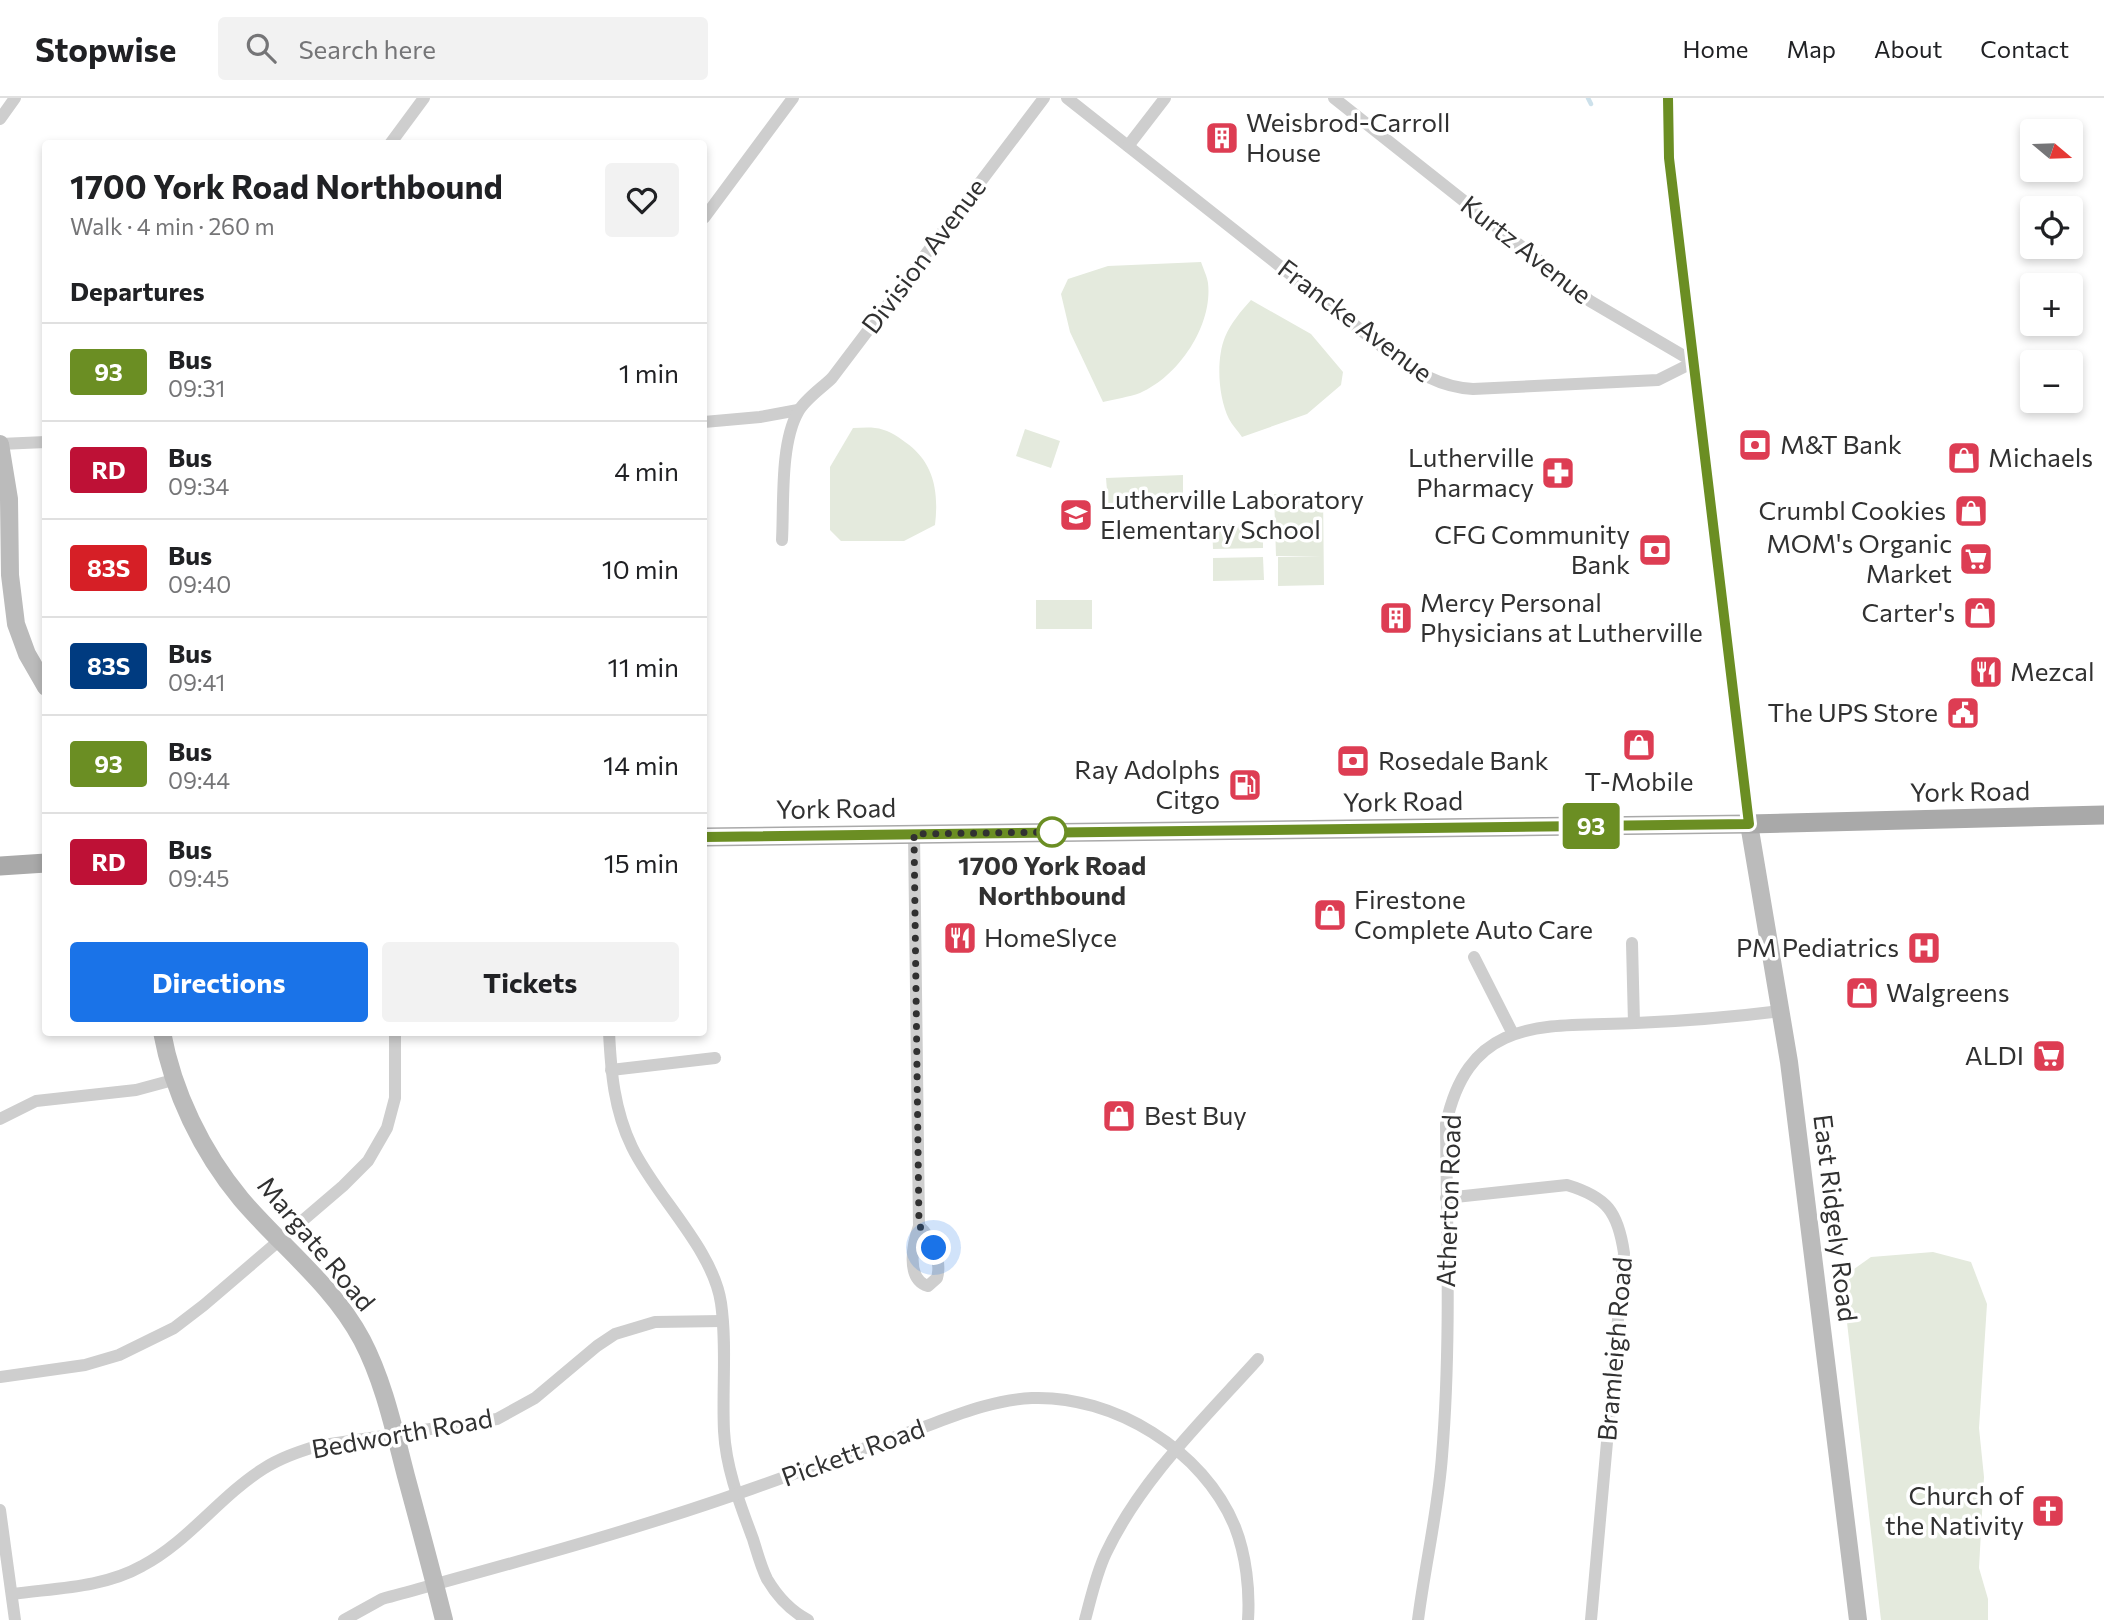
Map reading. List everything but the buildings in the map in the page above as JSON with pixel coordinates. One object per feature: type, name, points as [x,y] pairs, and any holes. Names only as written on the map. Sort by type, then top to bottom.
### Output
[{"type":"main road","name":"York Road","points":[[707,837],[1749,824],[2104,815]]},
{"type":"main road","points":[[0,866],[42,863]]},
{"type":"street","points":[[0,118],[15,98]]},
{"type":"street","points":[[393,140],[424,98]]},
{"type":"street","points":[[707,214],[793,98]]},
{"type":"street","name":"Division Avenue","points":[[799,410],[832,378],[1044,98]]},
{"type":"street","name":"Francke Avenue","points":[[1067,98],[1390,353],[1433,382],[1473,389],[1658,380],[1694,362]]},
{"type":"street","points":[[1128,146],[1165,98]]},
{"type":"street","name":"Kurtz Avenue","points":[[1334,98],[1590,302],[1694,362]]},
{"type":"street","points":[[1668,98],[1669,158],[1749,824]]},
{"type":"street","points":[[707,422],[799,410]]},
{"type":"street","points":[[782,540],[787,453],[792,426],[799,410]]},
{"type":"street","points":[[42,442],[0,444],[9,499],[5,575],[20,640],[42,680]]},
{"type":"street","name":"East Ridgely Road","points":[[1749,824],[1781,1011],[1858,1620]]},
{"type":"street","points":[[914,834],[919,1226]]},
{"type":"street","points":[[1632,943],[1634,1024]]},
{"type":"street","points":[[1474,957],[1513,1034]]},
{"type":"street","name":"Atherton Road","points":[[1418,1620],[1436,1518],[1442,1457],[1446,1386],[1446,1124],[1451,1103],[1462,1080],[1476,1060],[1492,1046],[1513,1034],[1538,1027],[1710,1019],[1781,1011]]},
{"type":"street","name":"Margate Road","points":[[163,1036],[173,1080],[210,1154],[240,1198],[339,1304],[362,1340],[379,1381],[396,1436],[444,1620]]},
{"type":"street","points":[[0,1377],[85,1364],[119,1355],[147,1342],[174,1328],[204,1305],[280,1240],[356,1174],[379,1144],[387,1128],[395,1097],[395,1036]]},
{"type":"street","points":[[609,1036],[611,1070],[618,1109],[632,1148],[711,1271],[721,1303],[724,1432],[737,1494],[766,1577],[783,1601],[808,1620]]},
{"type":"street","points":[[611,1070],[715,1058]]},
{"type":"street","points":[[0,1119],[36,1101],[136,1090],[173,1080]]},
{"type":"street","name":"Bramleigh Road","points":[[1447,1198],[1567,1185],[1585,1190],[1601,1199],[1613,1213],[1621,1230],[1624,1253],[1591,1620]]},
{"type":"street","name":"Bedworth Road","points":[[12,1594],[93,1583],[125,1574],[156,1558],[247,1480],[279,1460],[317,1446],[497,1419],[535,1398],[615,1334],[654,1322],[722,1321]]},
{"type":"street","points":[[1085,1620],[1105,1555],[1140,1496],[1176,1450],[1258,1359]]},
{"type":"street","name":"Pickett Road","points":[[344,1620],[382,1599],[545,1554],[737,1494],[984,1405],[1035,1398],[1097,1408],[1143,1427],[1176,1450],[1202,1475],[1235,1526],[1247,1578],[1248,1620]]},
{"type":"street","points":[[0,1510],[15,1620]]},
{"type":"shaded area","points":[[1201,262],[1207,280],[1205,316],[1199,332],[1180,362],[1168,375],[1140,393],[1103,402],[1070,332],[1061,294],[1068,279],[1108,266]]},
{"type":"shaded area","points":[[1251,300],[1311,334],[1343,372],[1341,385],[1307,414],[1242,437],[1225,410],[1219,367],[1227,332]]},
{"type":"shaded area","points":[[853,428],[887,431],[915,450],[928,468],[935,489],[935,525],[904,541],[841,541],[830,530],[830,467]]},
{"type":"shaded area","points":[[1025,429],[1060,441],[1051,468],[1016,456]]},
{"type":"shaded area","points":[[1183,475],[1183,500],[1108,503],[1106,478]]},
{"type":"shaded area","points":[[1323,493],[1324,585],[1278,586],[1278,557],[1322,556],[1276,556],[1274,494]]},
{"type":"shaded area","points":[[1263,524],[1263,548],[1213,549],[1212,525]]},
{"type":"shaded area","points":[[1263,557],[1264,580],[1213,581],[1213,558]]},
{"type":"shaded area","points":[[1036,600],[1092,600],[1092,629],[1036,629]]},
{"type":"shaded area","points":[[1933,1252],[1971,1262],[1987,1304],[1979,1428],[1984,1477],[1979,1568],[1988,1599],[1988,1620],[1881,1620],[1844,1296],[1847,1274],[1871,1257]]},
{"type":"waterway","points":[[1588,98],[1591,104]]},
{"type":"bus line","name":"93","points":[[707,837],[1749,824],[1669,158],[1668,98]]},
{"type":"place","name":"Weisbrod-Carroll House","points":[[1222,138]]},
{"type":"place","name":"M&T Bank","points":[[1755,445]]},
{"type":"place","name":"Michaels","points":[[1964,458]]},
{"type":"place","name":"Lutherville Pharmacy","points":[[1558,473]]},
{"type":"place","name":"Crumbl Cookies","points":[[1971,511]]},
{"type":"place","name":"Lutherville Laboratory Elementary School","points":[[1076,515]]},
{"type":"place","name":"CFG Community Bank","points":[[1655,550]]},
{"type":"place","name":"MOM's Organic Market","points":[[1976,559]]},
{"type":"place","name":"Carter's","points":[[1980,613]]},
{"type":"place","name":"Mercy Personal Physicians at Lutherville","points":[[1396,618]]},
{"type":"place","name":"Mezcal","points":[[1986,672]]},
{"type":"place","name":"The UPS Store","points":[[1963,713]]},
{"type":"place","name":"T-Mobile","points":[[1639,745]]},
{"type":"place","name":"Rosedale Bank","points":[[1353,761]]},
{"type":"place","name":"Ray Adolphs Citgo","points":[[1245,785]]},
{"type":"place","name":"1700 York Road Northbound","points":[[1052,832]]},
{"type":"place","name":"Firestone Complete Auto Care","points":[[1330,915]]},
{"type":"place","name":"HomeSlyce","points":[[960,938]]},
{"type":"place","name":"PM Pediatrics","points":[[1924,948]]},
{"type":"place","name":"Walgreens","points":[[1862,993]]},
{"type":"place","name":"ALDI","points":[[2049,1056]]},
{"type":"place","name":"Best Buy","points":[[1119,1116]]},
{"type":"place","name":"Church of the Nativity","points":[[2048,1511]]},
{"type":"route","points":[[934,1248],[927,1233],[919,1226],[914,834],[1052,832]]}]
